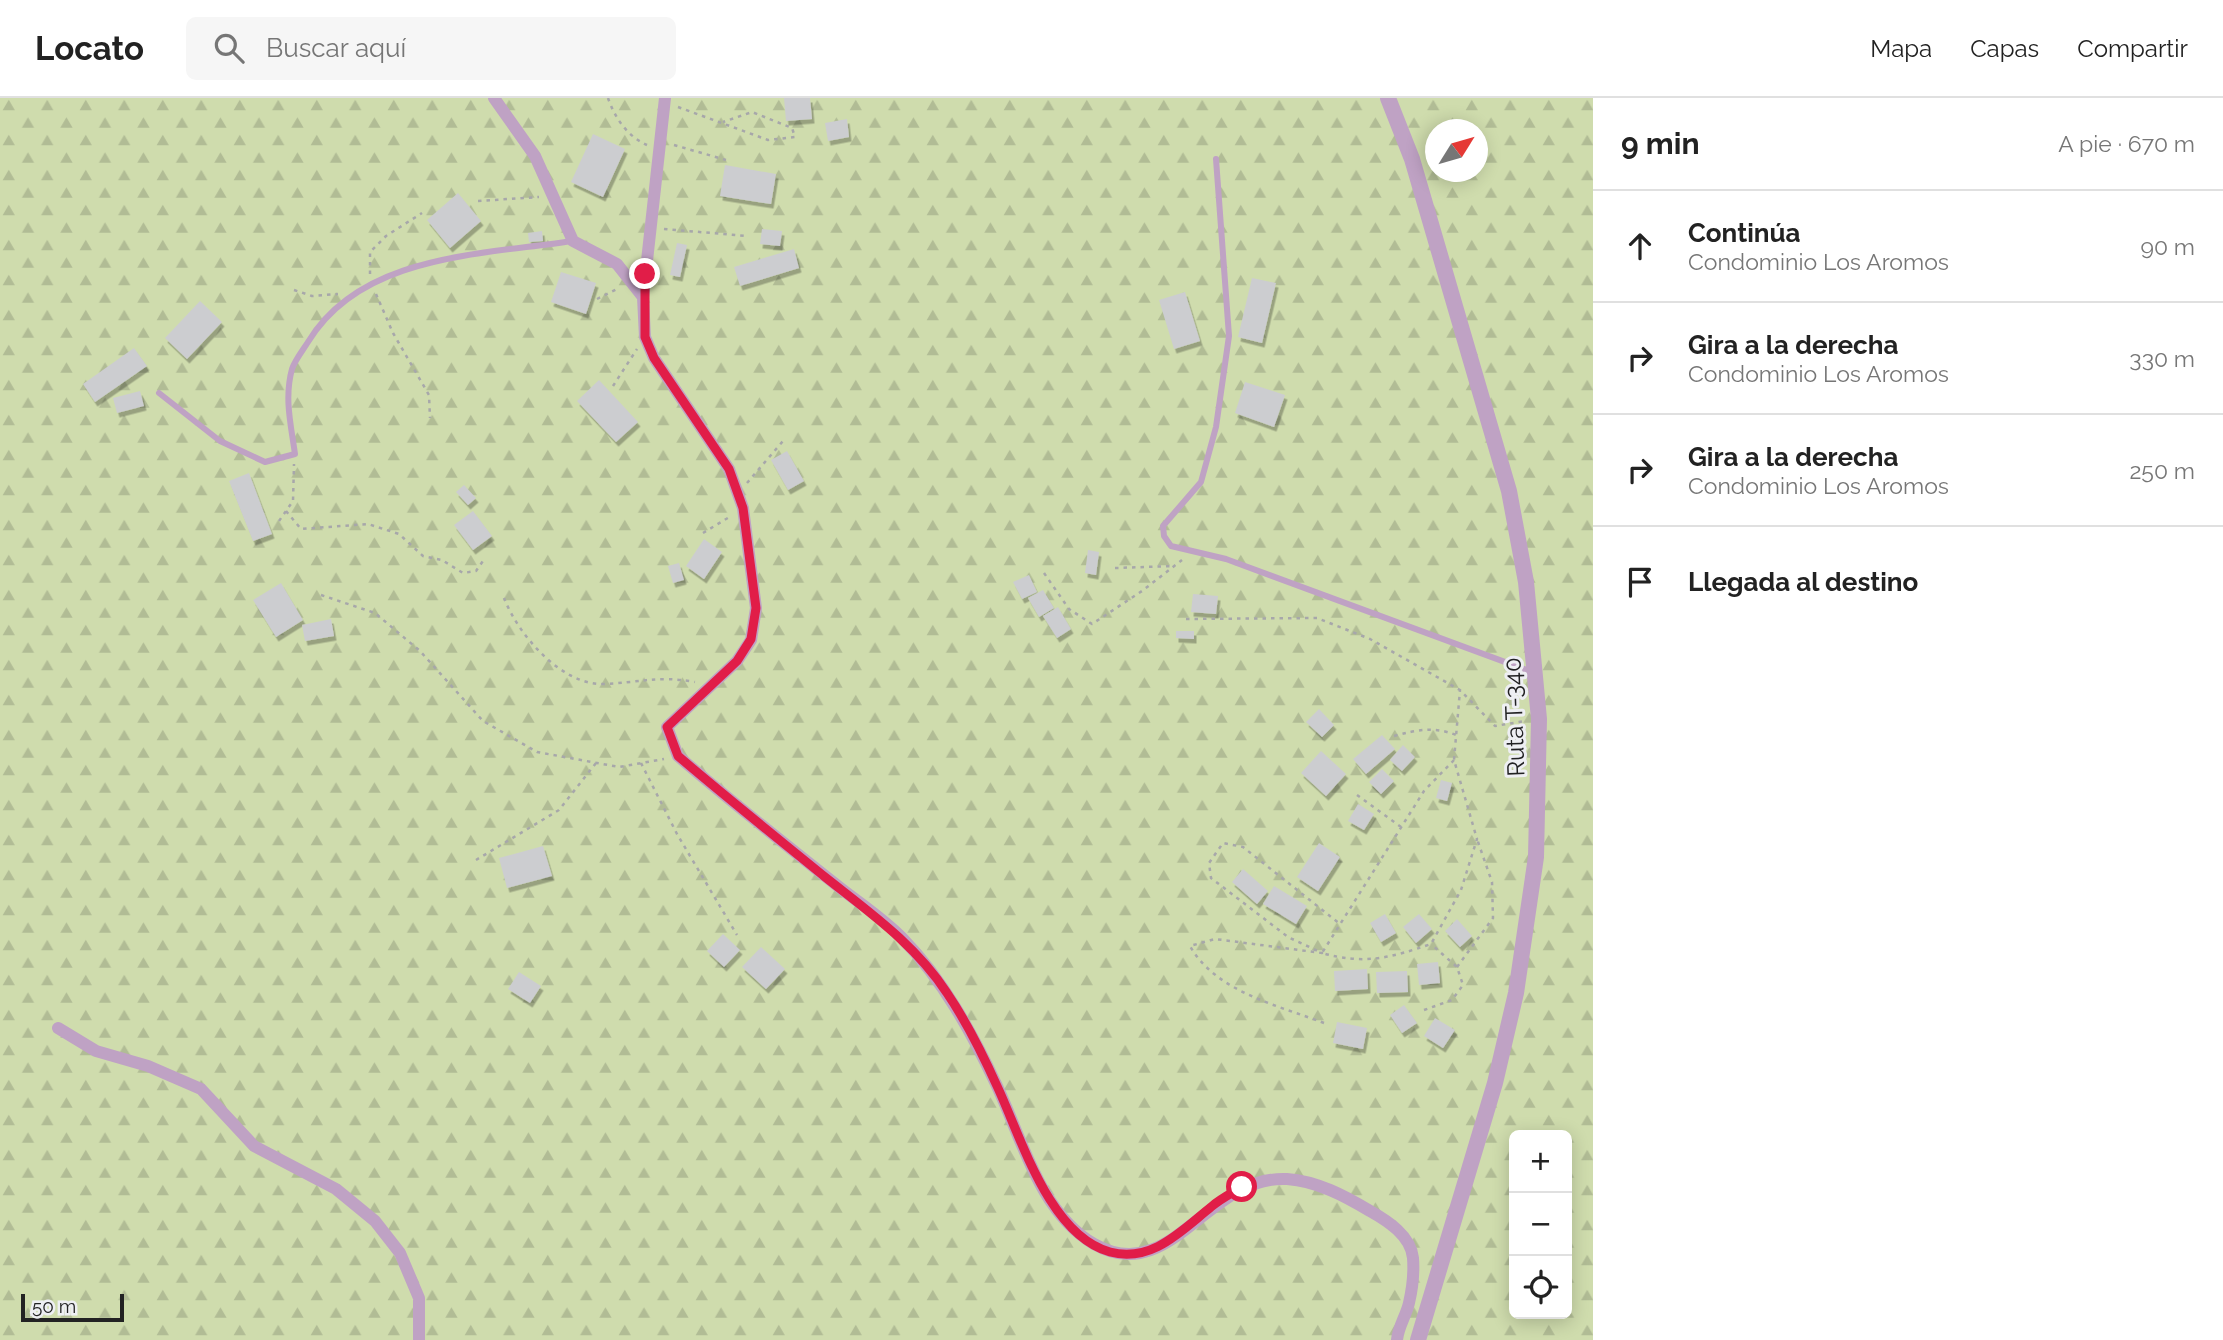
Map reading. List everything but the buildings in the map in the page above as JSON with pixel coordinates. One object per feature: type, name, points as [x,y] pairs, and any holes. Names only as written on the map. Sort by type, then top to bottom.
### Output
[{"type":"street","points":[[494,98],[534,156],[573,241],[617,264],[643,297]]},
{"type":"street","name":"Ruta T-340","points":[[1388,98],[1412,159],[1497,447],[1518,536],[1536,673],[1539,719],[1536,857],[1516,993],[1495,1083],[1418,1340]]},
{"type":"street","points":[[665,100],[643,297],[645,337],[654,358],[729,469],[743,508],[756,608],[751,639],[737,661],[667,727],[678,756],[910,947],[947,992],[996,1084],[1031,1164],[1058,1212],[1083,1237],[1107,1251],[1128,1255],[1173,1240],[1213,1204],[1242,1187],[1285,1179],[1321,1186],[1380,1216],[1407,1239],[1413,1257],[1409,1303],[1397,1340]]},
{"type":"street","points":[[58,1028],[96,1051],[148,1066],[201,1089],[254,1146],[336,1189],[375,1221],[400,1252],[419,1298],[419,1340]]},
{"type":"lane","points":[[1216,159],[1229,336],[1216,427],[1201,482],[1163,526],[1164,537],[1171,546],[1226,559],[1536,673]]},
{"type":"lane","points":[[159,393],[220,441],[265,462],[295,454],[287,408],[292,368],[319,324],[358,290],[417,265],[573,241]]},
{"type":"path","points":[[608,98],[614,115],[636,140],[726,160]]},
{"type":"path","points":[[665,100],[768,140],[795,137],[792,128],[768,116],[752,112],[723,122]]},
{"type":"path","points":[[478,201],[552,196]]},
{"type":"path","points":[[422,213],[386,236],[370,253],[372,284],[393,333],[429,395],[430,418]]},
{"type":"path","points":[[650,228],[747,236]]},
{"type":"path","points":[[597,299],[632,283]]},
{"type":"path","points":[[294,290],[312,296],[358,290]]},
{"type":"path","points":[[613,386],[645,337]]},
{"type":"path","points":[[738,493],[783,441]]},
{"type":"path","points":[[279,521],[293,501],[295,454]]},
{"type":"path","points":[[703,533],[743,508]]},
{"type":"path","points":[[286,510],[302,529],[368,524],[399,534],[423,556],[442,560],[463,573],[476,571],[483,561]]},
{"type":"path","points":[[1044,573],[1069,609],[1092,624],[1193,551]]},
{"type":"path","points":[[1115,568],[1175,566]]},
{"type":"path","points":[[321,596],[375,612],[420,651],[483,721],[537,752],[619,767],[678,756]]},
{"type":"path","points":[[504,598],[509,611],[528,636],[564,673],[600,684],[665,677],[712,685]]},
{"type":"path","points":[[1186,620],[1317,618],[1370,639],[1460,690],[1495,726],[1539,719]]},
{"type":"path","points":[[1457,967],[1493,918],[1492,882],[1454,760],[1460,690]]},
{"type":"path","points":[[1394,736],[1420,729],[1439,729],[1456,735]]},
{"type":"path","points":[[1322,953],[1424,791],[1454,760]]},
{"type":"path","points":[[477,860],[559,810],[596,763]]},
{"type":"path","points":[[641,763],[677,834],[737,935]]},
{"type":"path","points":[[1357,795],[1401,827]]},
{"type":"path","points":[[1324,1023],[1243,992],[1215,976],[1198,961],[1190,946],[1215,939],[1322,953],[1350,961],[1382,958],[1431,944],[1461,890],[1477,839]]},
{"type":"path","points":[[1322,953],[1288,937],[1211,878],[1209,863],[1223,843],[1243,847],[1340,924]]},
{"type":"path","points":[[1424,1010],[1452,1000],[1463,985],[1457,967],[1431,944]]},
{"type":"green space","points":[[0,98],[1593,98],[1593,1340],[0,1340]]},
{"type":"route","points":[[645,274],[645,337],[654,358],[729,469],[743,508],[756,608],[751,639],[737,661],[667,727],[678,756],[902,939],[947,992],[996,1084],[1031,1164],[1058,1212],[1083,1237],[1107,1251],[1128,1255],[1151,1250],[1173,1240],[1213,1204],[1242,1187]]}]
